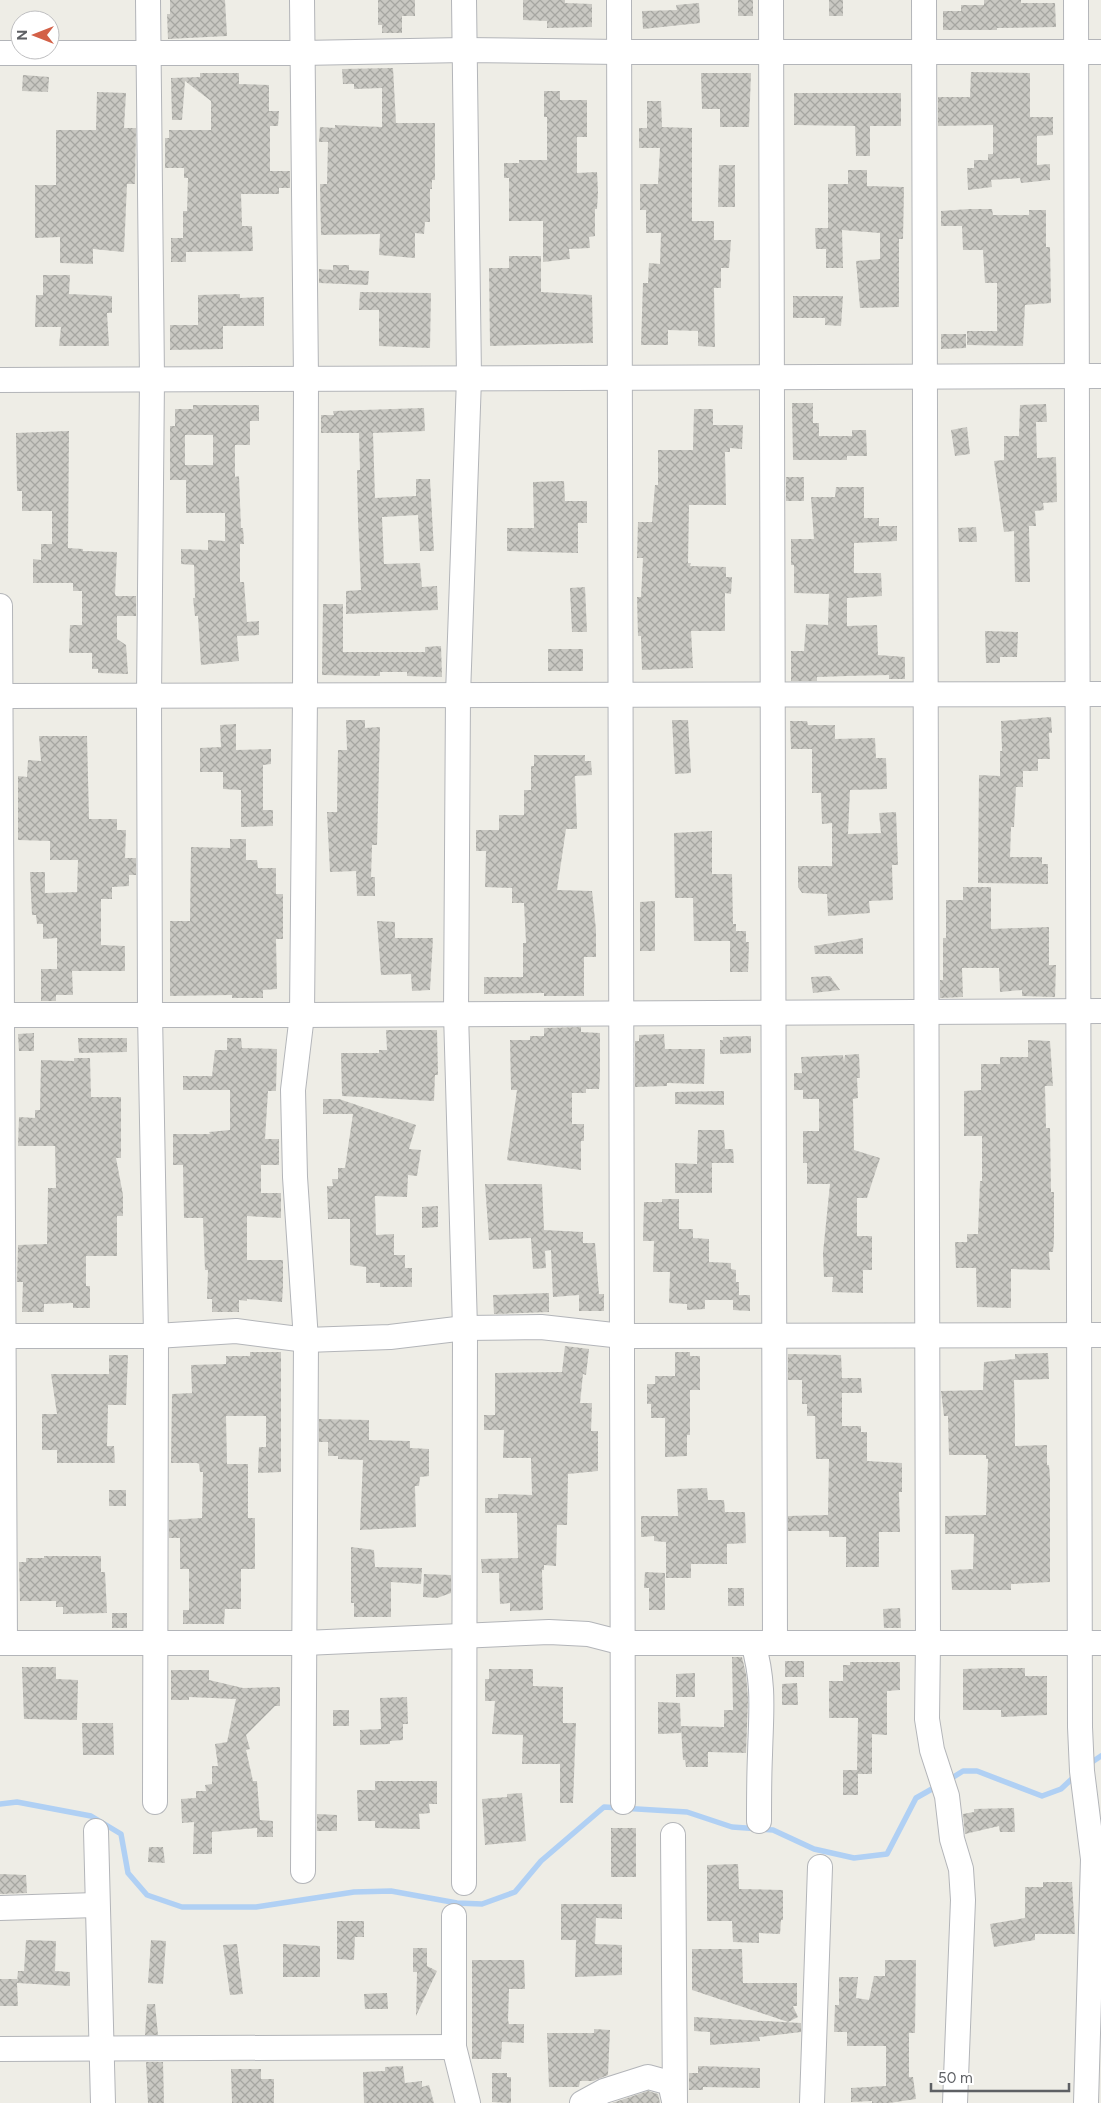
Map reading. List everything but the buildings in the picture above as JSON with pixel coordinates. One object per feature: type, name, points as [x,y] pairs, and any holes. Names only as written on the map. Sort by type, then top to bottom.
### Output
[{"type":"street","points":[[148,0],[147,53],[152,379],[149,696],[150,1014],[156,1336],[157,1643],[155,1802]]},
{"type":"street","points":[[302,0],[301,53],[306,379],[305,696],[302,1015],[294,1100],[295,1177],[306,1340],[303,1871]]},
{"type":"street","points":[[464,0],[469,378],[458,695],[456,1013],[465,1328],[464,1883]]},
{"type":"street","points":[[619,0],[623,1802]]},
{"type":"street","points":[[759,1820],[763,1708],[760,1666],[764,1643],[774,1336],[771,0]]},
{"type":"street","points":[[924,0],[927,1719],[932,1750],[947,1796],[952,1839],[961,1869],[964,1900],[955,2103]]},
{"type":"street","points":[[1076,0],[1076,694],[1090,1011],[1091,1643],[1082,1771],[1097,1859],[1086,2103]]},
{"type":"street","points":[[0,53],[301,53],[464,50],[619,52],[1101,52]]},
{"type":"street","points":[[0,380],[1101,376]]},
{"type":"street","points":[[0,606],[3,1643],[305,1643],[549,1632],[588,1634],[623,1643],[1091,1643]]},
{"type":"street","points":[[1,696],[1101,694]]},
{"type":"street","points":[[0,1014],[302,1015],[1090,1011]]},
{"type":"street","points":[[3,1336],[156,1336],[236,1332],[306,1340],[390,1337],[465,1328],[541,1328],[622,1336],[927,1334],[1090,1336]]},
{"type":"street","points":[[96,1831],[96,1905],[103,2103]]},
{"type":"street","points":[[674,1835],[675,2103]]},
{"type":"street","points":[[812,2103],[820,1867]]},
{"type":"street","points":[[0,1908],[96,1905]]},
{"type":"street","points":[[454,1916],[454,2047],[468,2103]]},
{"type":"street","points":[[0,2049],[454,2047]]},
{"type":"street","points":[[582,2103],[604,2091],[648,2078],[670,2083],[675,2103]]},
{"type":"waterway","points":[[1089,1764],[1101,1756]]},
{"type":"waterway","points":[[947,1781],[963,1771],[977,1771],[1042,1796],[1061,1789],[1076,1775]]},
{"type":"waterway","points":[[0,1804],[17,1802],[91,1816],[121,1834],[128,1873],[147,1895],[182,1907],[256,1907],[354,1892],[391,1891],[457,1903],[482,1904],[515,1892],[541,1861],[604,1807],[687,1812],[732,1827],[773,1830],[814,1849],[854,1858],[887,1854],[916,1798],[939,1785]]}]
